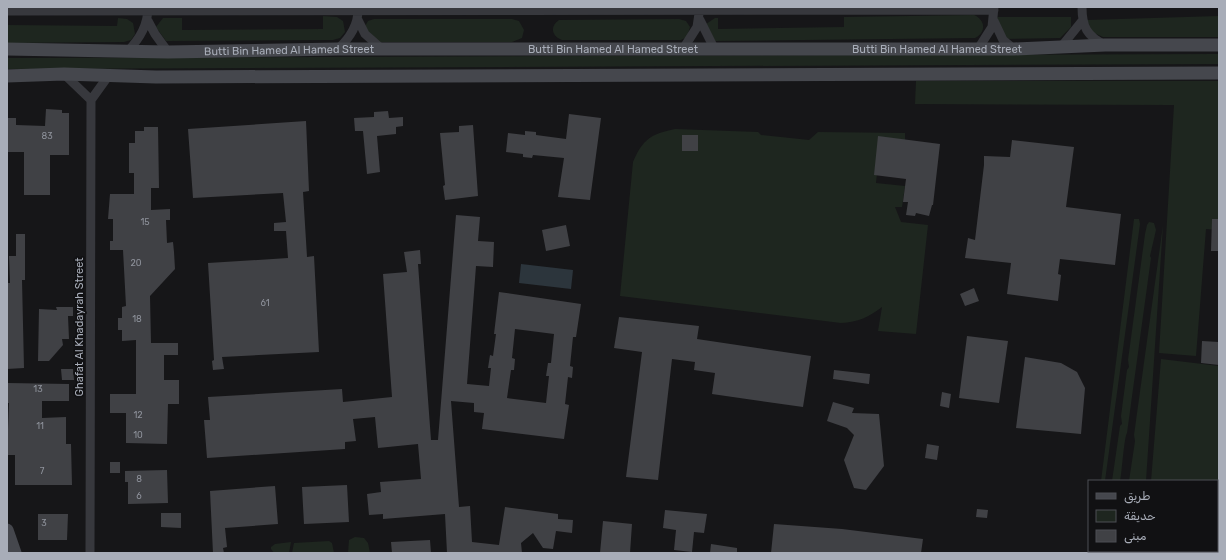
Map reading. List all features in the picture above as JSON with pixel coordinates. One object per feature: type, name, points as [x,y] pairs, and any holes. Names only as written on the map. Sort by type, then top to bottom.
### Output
[{"type":"street","points":[[1082,7],[1082,21],[1088,33],[1105,46]]},
{"type":"street","points":[[338,49],[348,39],[358,20],[359,8]]},
{"type":"street","points":[[7,11],[359,8],[994,8],[994,21],[989,33],[978,49]]},
{"type":"street","points":[[148,9],[148,21],[154,34],[168,52]]},
{"type":"street","points":[[683,49],[692,39],[700,20],[700,9]]},
{"type":"street","points":[[358,20],[365,34],[382,49]]},
{"type":"street","points":[[700,20],[715,50]]},
{"type":"street","points":[[128,51],[138,40],[148,21]]},
{"type":"street","points":[[994,21],[1004,40],[1014,49]]},
{"type":"street","points":[[1061,47],[1082,21]]},
{"type":"street","name":"Butti Bin Hamed Al Hamed Street","points":[[7,49],[168,52],[338,49],[1014,49],[1105,46],[1219,45]]},
{"type":"street","points":[[7,76],[64,74],[109,76],[1219,73]]},
{"type":"street","points":[[64,74],[91,100],[109,76]]},
{"type":"street","name":"Ghafat Al Khadayrah Street","points":[[90,553],[91,100]]},
{"type":"street","points":[[7,530],[16,553]]},
{"type":"green space","points":[[974,15],[981,20],[983,26],[983,30],[979,36],[975,38],[715,41],[706,24],[715,18],[718,18],[718,29],[844,27],[844,17]]},
{"type":"green space","points":[[323,16],[337,17],[343,21],[345,32],[340,38],[333,40],[166,41],[156,27],[163,18],[182,18],[182,30],[323,29]]},
{"type":"green space","points":[[1219,16],[1219,37],[1103,37],[1092,32],[1087,20]]},
{"type":"green space","points":[[996,17],[1071,17],[1071,27],[1060,38],[1002,39]]},
{"type":"green space","points":[[118,18],[127,19],[133,23],[135,34],[131,40],[124,42],[7,43],[7,25],[117,26]]},
{"type":"green space","points":[[374,19],[512,19],[519,21],[524,30],[522,38],[512,42],[374,42],[364,28],[368,21]]},
{"type":"green space","points":[[679,19],[686,21],[690,27],[687,37],[681,40],[562,40],[556,36],[553,31],[554,25],[559,20]]},
{"type":"green space","points":[[1219,54],[1219,64],[7,69],[7,58]]},
{"type":"green space","points":[[916,81],[1219,81],[1219,230],[1206,229],[1196,356],[1159,353],[1174,105],[915,104]]},
{"type":"green space","points":[[675,129],[758,132],[761,135],[809,140],[818,132],[905,133],[905,144],[880,142],[876,183],[905,186],[902,207],[895,207],[901,222],[928,225],[916,334],[878,331],[882,307],[863,318],[841,323],[620,296],[633,162],[640,148],[649,139],[660,133]]},
{"type":"green space","points":[[1134,219],[1139,219],[1140,224],[1105,480],[1101,480]]},
{"type":"green space","points":[[1149,222],[1154,223],[1156,230],[1150,256],[1151,258],[1121,477],[1120,480],[1112,480],[1120,426],[1122,424],[1121,416],[1127,370],[1129,367],[1128,360],[1147,225]]},
{"type":"green space","points":[[1163,225],[1146,480],[1129,480],[1135,441],[1134,435]]},
{"type":"green space","points":[[1161,359],[1219,366],[1219,553],[1145,553],[1218,552],[1218,480],[1151,480]]},
{"type":"green space","points":[[355,537],[364,538],[368,543],[370,553],[348,553],[349,540]]},
{"type":"green space","points":[[329,541],[332,543],[334,553],[292,553],[294,543]]},
{"type":"green space","points":[[291,542],[289,553],[274,553],[271,549],[271,547],[275,544]]},
{"type":"shaded area","points":[[521,264],[573,270],[571,289],[519,283]]},
{"type":"building","points":[[46,109],[62,110],[62,113],[69,113],[69,155],[50,155],[50,195],[24,195],[24,152],[7,152],[7,118],[16,118],[16,125],[45,126]]},
{"type":"building","points":[[388,111],[389,118],[403,117],[403,126],[396,127],[396,134],[377,136],[380,172],[367,174],[363,131],[355,131],[354,118],[374,117],[374,112]]},
{"type":"building","points":[[569,114],[601,118],[590,200],[558,197],[564,158],[533,155],[532,158],[523,157],[523,154],[506,152],[508,133],[525,135],[525,131],[536,132],[536,135],[566,139]]},
{"type":"building","points":[[306,121],[309,191],[303,192],[307,257],[314,256],[319,352],[222,357],[224,369],[213,370],[212,361],[214,360],[208,263],[288,258],[286,231],[274,231],[274,223],[286,222],[283,193],[193,198],[188,129]]},
{"type":"building","points":[[473,125],[478,196],[445,200],[440,133],[459,132],[459,126]]},
{"type":"building","points":[[144,127],[158,127],[159,188],[151,188],[151,210],[170,209],[170,220],[166,220],[167,243],[173,242],[174,252],[175,269],[150,296],[151,343],[178,343],[178,355],[164,355],[164,380],[179,380],[179,404],[168,404],[167,444],[126,443],[126,413],[110,413],[110,394],[136,394],[136,340],[122,341],[122,330],[118,330],[118,318],[122,318],[122,307],[126,306],[123,250],[110,250],[110,241],[113,241],[113,219],[108,219],[110,194],[134,194],[134,173],[129,173],[129,143],[135,143],[135,131],[144,131]]},
{"type":"building","points":[[682,135],[698,135],[698,151],[682,151]]},
{"type":"building","points":[[878,136],[940,144],[933,205],[929,216],[916,213],[915,216],[906,215],[908,202],[903,202],[906,179],[874,175]]},
{"type":"building","points":[[1012,140],[1074,147],[1066,207],[1121,214],[1115,265],[1060,259],[1058,274],[1061,275],[1058,301],[1007,294],[1011,263],[965,258],[968,238],[975,240],[984,156],[1010,157]]},
{"type":"building","points":[[456,215],[480,217],[478,241],[494,242],[493,267],[476,266],[467,384],[489,386],[491,368],[488,368],[490,355],[493,356],[499,292],[581,304],[576,337],[573,337],[570,366],[573,367],[572,378],[568,377],[565,404],[569,405],[564,439],[482,429],[484,413],[474,412],[474,403],[451,401],[459,507],[470,506],[472,542],[499,545],[505,507],[558,514],[558,519],[573,520],[572,533],[556,531],[553,549],[543,548],[533,533],[521,543],[522,553],[447,553],[445,514],[383,519],[383,514],[369,515],[367,494],[381,492],[380,482],[421,479],[418,444],[378,448],[375,417],[353,419],[356,441],[345,442],[345,449],[207,458],[204,420],[210,420],[208,397],[342,389],[343,402],[392,397],[383,274],[407,272],[404,252],[420,250],[421,264],[418,264],[431,440],[438,440]],"holes":[[[515,329],[554,334],[551,363],[548,363],[546,376],[549,376],[546,403],[507,398],[511,370],[514,370],[515,359],[512,358]]]},
{"type":"building","points":[[1212,219],[1219,219],[1219,251],[1211,251]]},
{"type":"building","points":[[566,225],[570,246],[546,251],[542,230]]},
{"type":"building","points":[[16,234],[25,234],[25,280],[22,280],[24,368],[7,369],[7,283],[10,283],[9,256],[16,256]]},
{"type":"building","points":[[974,288],[979,301],[965,306],[960,294]]},
{"type":"building","points":[[56,307],[73,307],[73,316],[68,316],[69,339],[62,339],[63,345],[49,361],[38,361],[39,309],[57,310]]},
{"type":"building","points":[[619,317],[699,326],[697,339],[811,356],[803,407],[712,394],[715,373],[694,370],[695,362],[672,359],[658,480],[626,477],[642,352],[614,348]]},
{"type":"building","points":[[967,336],[1008,341],[999,403],[959,398]]},
{"type":"building","points":[[1202,341],[1219,342],[1219,365],[1201,363]]},
{"type":"building","points":[[1025,357],[1061,363],[1077,372],[1085,388],[1081,434],[1016,428]]},
{"type":"building","points":[[61,369],[73,369],[74,380],[62,380]]},
{"type":"building","points":[[834,370],[870,374],[869,384],[833,379]]},
{"type":"building","points":[[7,383],[69,384],[69,401],[42,401],[42,418],[66,417],[66,444],[71,444],[72,485],[15,485],[15,455],[7,455],[9,403],[7,403]]},
{"type":"building","points":[[942,392],[951,394],[949,408],[940,406]]},
{"type":"building","points":[[833,402],[854,408],[852,413],[879,414],[884,466],[866,490],[854,488],[844,460],[854,435],[847,428],[827,421]]},
{"type":"building","points":[[927,444],[939,446],[937,460],[925,458]]},
{"type":"building","points":[[110,462],[120,462],[120,473],[110,473]]},
{"type":"building","points":[[167,470],[168,503],[128,504],[128,482],[125,482],[125,471]]},
{"type":"building","points":[[347,485],[349,522],[304,524],[302,487]]},
{"type":"building","points":[[275,486],[278,524],[225,528],[227,547],[223,548],[224,553],[213,553],[210,491]]},
{"type":"building","points":[[977,509],[988,510],[987,518],[976,517]]},
{"type":"building","points":[[665,510],[707,514],[704,533],[694,532],[692,552],[674,550],[676,530],[663,528]]},
{"type":"building","points":[[161,513],[181,513],[181,528],[161,527]]},
{"type":"building","points":[[38,514],[68,514],[67,540],[38,540]]},
{"type":"building","points":[[603,521],[632,524],[630,553],[600,553]]},
{"type":"building","points":[[774,524],[842,529],[923,539],[921,553],[771,553]]},
{"type":"building","points":[[430,540],[431,553],[392,553],[391,542]]},
{"type":"building","points":[[711,544],[737,548],[737,553],[710,553]]}]
